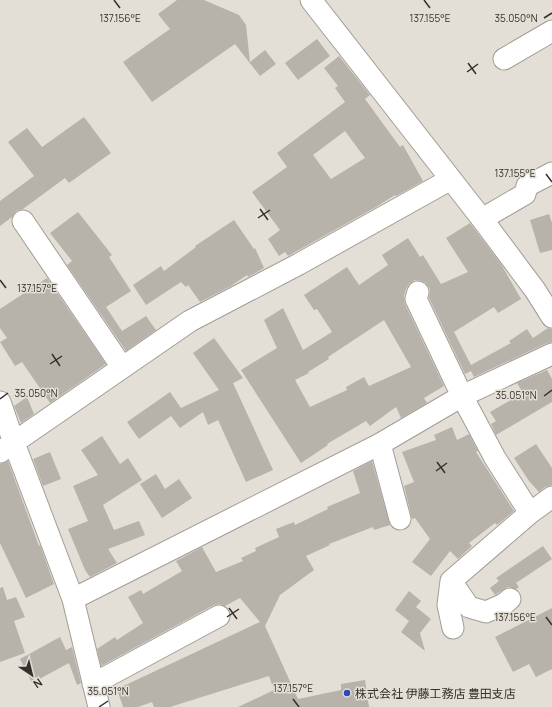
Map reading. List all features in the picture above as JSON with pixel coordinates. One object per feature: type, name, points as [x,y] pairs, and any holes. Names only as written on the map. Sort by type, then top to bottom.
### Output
[{"type":"street","points":[[311,0],[482,219],[544,288],[552,317]]},
{"type":"street","points":[[504,59],[552,31]]},
{"type":"street","points":[[482,219],[525,194],[527,186],[552,173]]},
{"type":"street","points":[[7,447],[190,321],[299,264],[451,179]]},
{"type":"street","points":[[23,221],[122,367]]},
{"type":"street","points":[[418,292],[416,299],[462,396],[494,458],[530,513]]},
{"type":"street","points":[[73,599],[380,444],[462,396],[552,354]]},
{"type":"street","points":[[0,402],[7,447],[73,599],[99,707]]},
{"type":"street","points":[[380,444],[400,519]]},
{"type":"street","points":[[453,628],[448,605],[451,581],[530,513],[552,497]]},
{"type":"street","points":[[451,581],[469,607],[486,612],[504,604],[510,599]]},
{"type":"street","points":[[93,684],[219,616]]},
{"type":"building","points":[[177,0],[204,0],[239,15],[246,25],[250,62],[265,50],[276,64],[260,76],[235,44],[152,102],[123,62],[170,29],[158,14]]},
{"type":"building","points":[[317,39],[330,56],[298,80],[285,63]]},
{"type":"building","points":[[339,56],[370,95],[365,99],[400,147],[403,145],[423,181],[396,196],[395,195],[288,256],[285,252],[279,256],[268,239],[280,230],[252,192],[287,167],[277,153],[345,102],[335,88],[338,86],[324,68]],"holes":[[[345,131],[365,158],[331,179],[313,155]]]},
{"type":"building","points":[[84,117],[111,153],[69,183],[65,178],[23,209],[16,211],[12,217],[0,226],[0,201],[34,176],[8,142],[27,128],[42,147]]},
{"type":"building","points":[[78,212],[112,255],[109,257],[131,291],[106,307],[122,331],[146,316],[156,330],[126,351],[67,265],[72,261],[50,233]]},
{"type":"building","points":[[549,214],[552,223],[552,250],[540,253],[530,220]]},
{"type":"building","points":[[234,220],[254,249],[255,248],[264,268],[248,277],[247,275],[231,286],[200,302],[188,285],[186,287],[181,282],[146,305],[133,285],[161,266],[164,271],[196,247],[195,246]]},
{"type":"building","points":[[470,223],[501,264],[521,299],[498,313],[494,307],[454,332],[471,365],[511,343],[509,341],[527,329],[533,338],[548,328],[552,329],[552,342],[474,377],[471,371],[465,374],[429,298],[430,289],[426,283],[415,280],[409,284],[406,289],[404,296],[405,304],[444,386],[424,398],[427,403],[401,418],[396,407],[370,426],[366,421],[327,444],[328,445],[301,463],[241,370],[277,348],[264,320],[283,308],[303,350],[332,332],[317,309],[314,310],[304,295],[347,267],[359,285],[388,265],[382,255],[408,238],[420,257],[423,255],[441,284],[468,272],[446,238]],"holes":[[[384,320],[411,367],[369,386],[364,377],[346,387],[347,390],[310,407],[295,380],[309,373],[308,372],[329,359],[328,357]]]},
{"type":"building","points":[[47,278],[106,364],[50,403],[22,362],[15,366],[0,342],[7,338],[0,328],[0,309]]},
{"type":"building","points":[[214,338],[243,378],[233,383],[273,470],[246,482],[218,420],[208,425],[203,412],[180,428],[171,416],[139,439],[127,422],[170,392],[181,408],[219,390],[193,353]]},
{"type":"building","points":[[547,370],[552,379],[552,402],[496,435],[491,424],[496,421],[490,412],[523,393],[517,383]]},
{"type":"building","points":[[27,397],[34,414],[21,423],[14,406]]},
{"type":"building","points":[[452,427],[457,440],[469,434],[478,451],[476,452],[514,511],[497,525],[495,523],[469,543],[472,546],[458,559],[450,551],[431,576],[412,562],[430,539],[415,518],[412,519],[404,486],[414,482],[402,452],[436,440],[434,435]]},
{"type":"building","points":[[102,436],[120,464],[128,458],[142,480],[103,505],[114,530],[139,521],[145,535],[108,549],[117,563],[90,577],[85,570],[68,529],[88,521],[73,486],[98,475],[81,450]]},
{"type":"building","points":[[536,444],[552,468],[552,485],[545,487],[539,492],[529,481],[514,458]]},
{"type":"building","points":[[50,452],[61,479],[43,486],[33,459]]},
{"type":"building","points":[[8,461],[54,584],[26,598],[0,543],[0,464]]},
{"type":"building","points":[[372,461],[390,525],[374,530],[373,527],[329,544],[330,545],[306,556],[314,570],[280,595],[265,626],[298,699],[341,690],[341,684],[365,680],[369,707],[238,707],[274,690],[269,676],[170,707],[154,707],[152,702],[138,707],[123,707],[117,689],[260,622],[240,598],[225,606],[220,604],[214,605],[101,666],[97,649],[115,637],[117,640],[143,623],[128,597],[141,590],[143,594],[182,571],[176,561],[202,547],[216,572],[243,561],[241,558],[256,551],[255,548],[279,537],[276,529],[294,522],[295,525],[328,509],[327,507],[360,493],[353,471]]},
{"type":"building","points":[[156,474],[165,489],[179,479],[192,498],[162,518],[140,484]]},
{"type":"building","points":[[543,546],[552,559],[516,583],[519,587],[516,589],[508,587],[495,595],[490,588],[499,581],[496,578]]},
{"type":"building","points":[[3,587],[7,600],[16,597],[25,617],[14,621],[25,653],[0,662],[0,588]]},
{"type":"building","points":[[409,591],[421,601],[416,607],[431,619],[420,633],[425,651],[401,632],[409,621],[395,610]]},
{"type":"building","points":[[552,608],[552,669],[536,677],[529,664],[513,672],[495,637]]},
{"type":"building","points":[[60,637],[66,650],[72,647],[81,683],[77,685],[69,663],[32,683],[20,659]]},
{"type":"place","name":"株式会社 伊藤工務店 豊田支店","points":[[347,693]]}]
